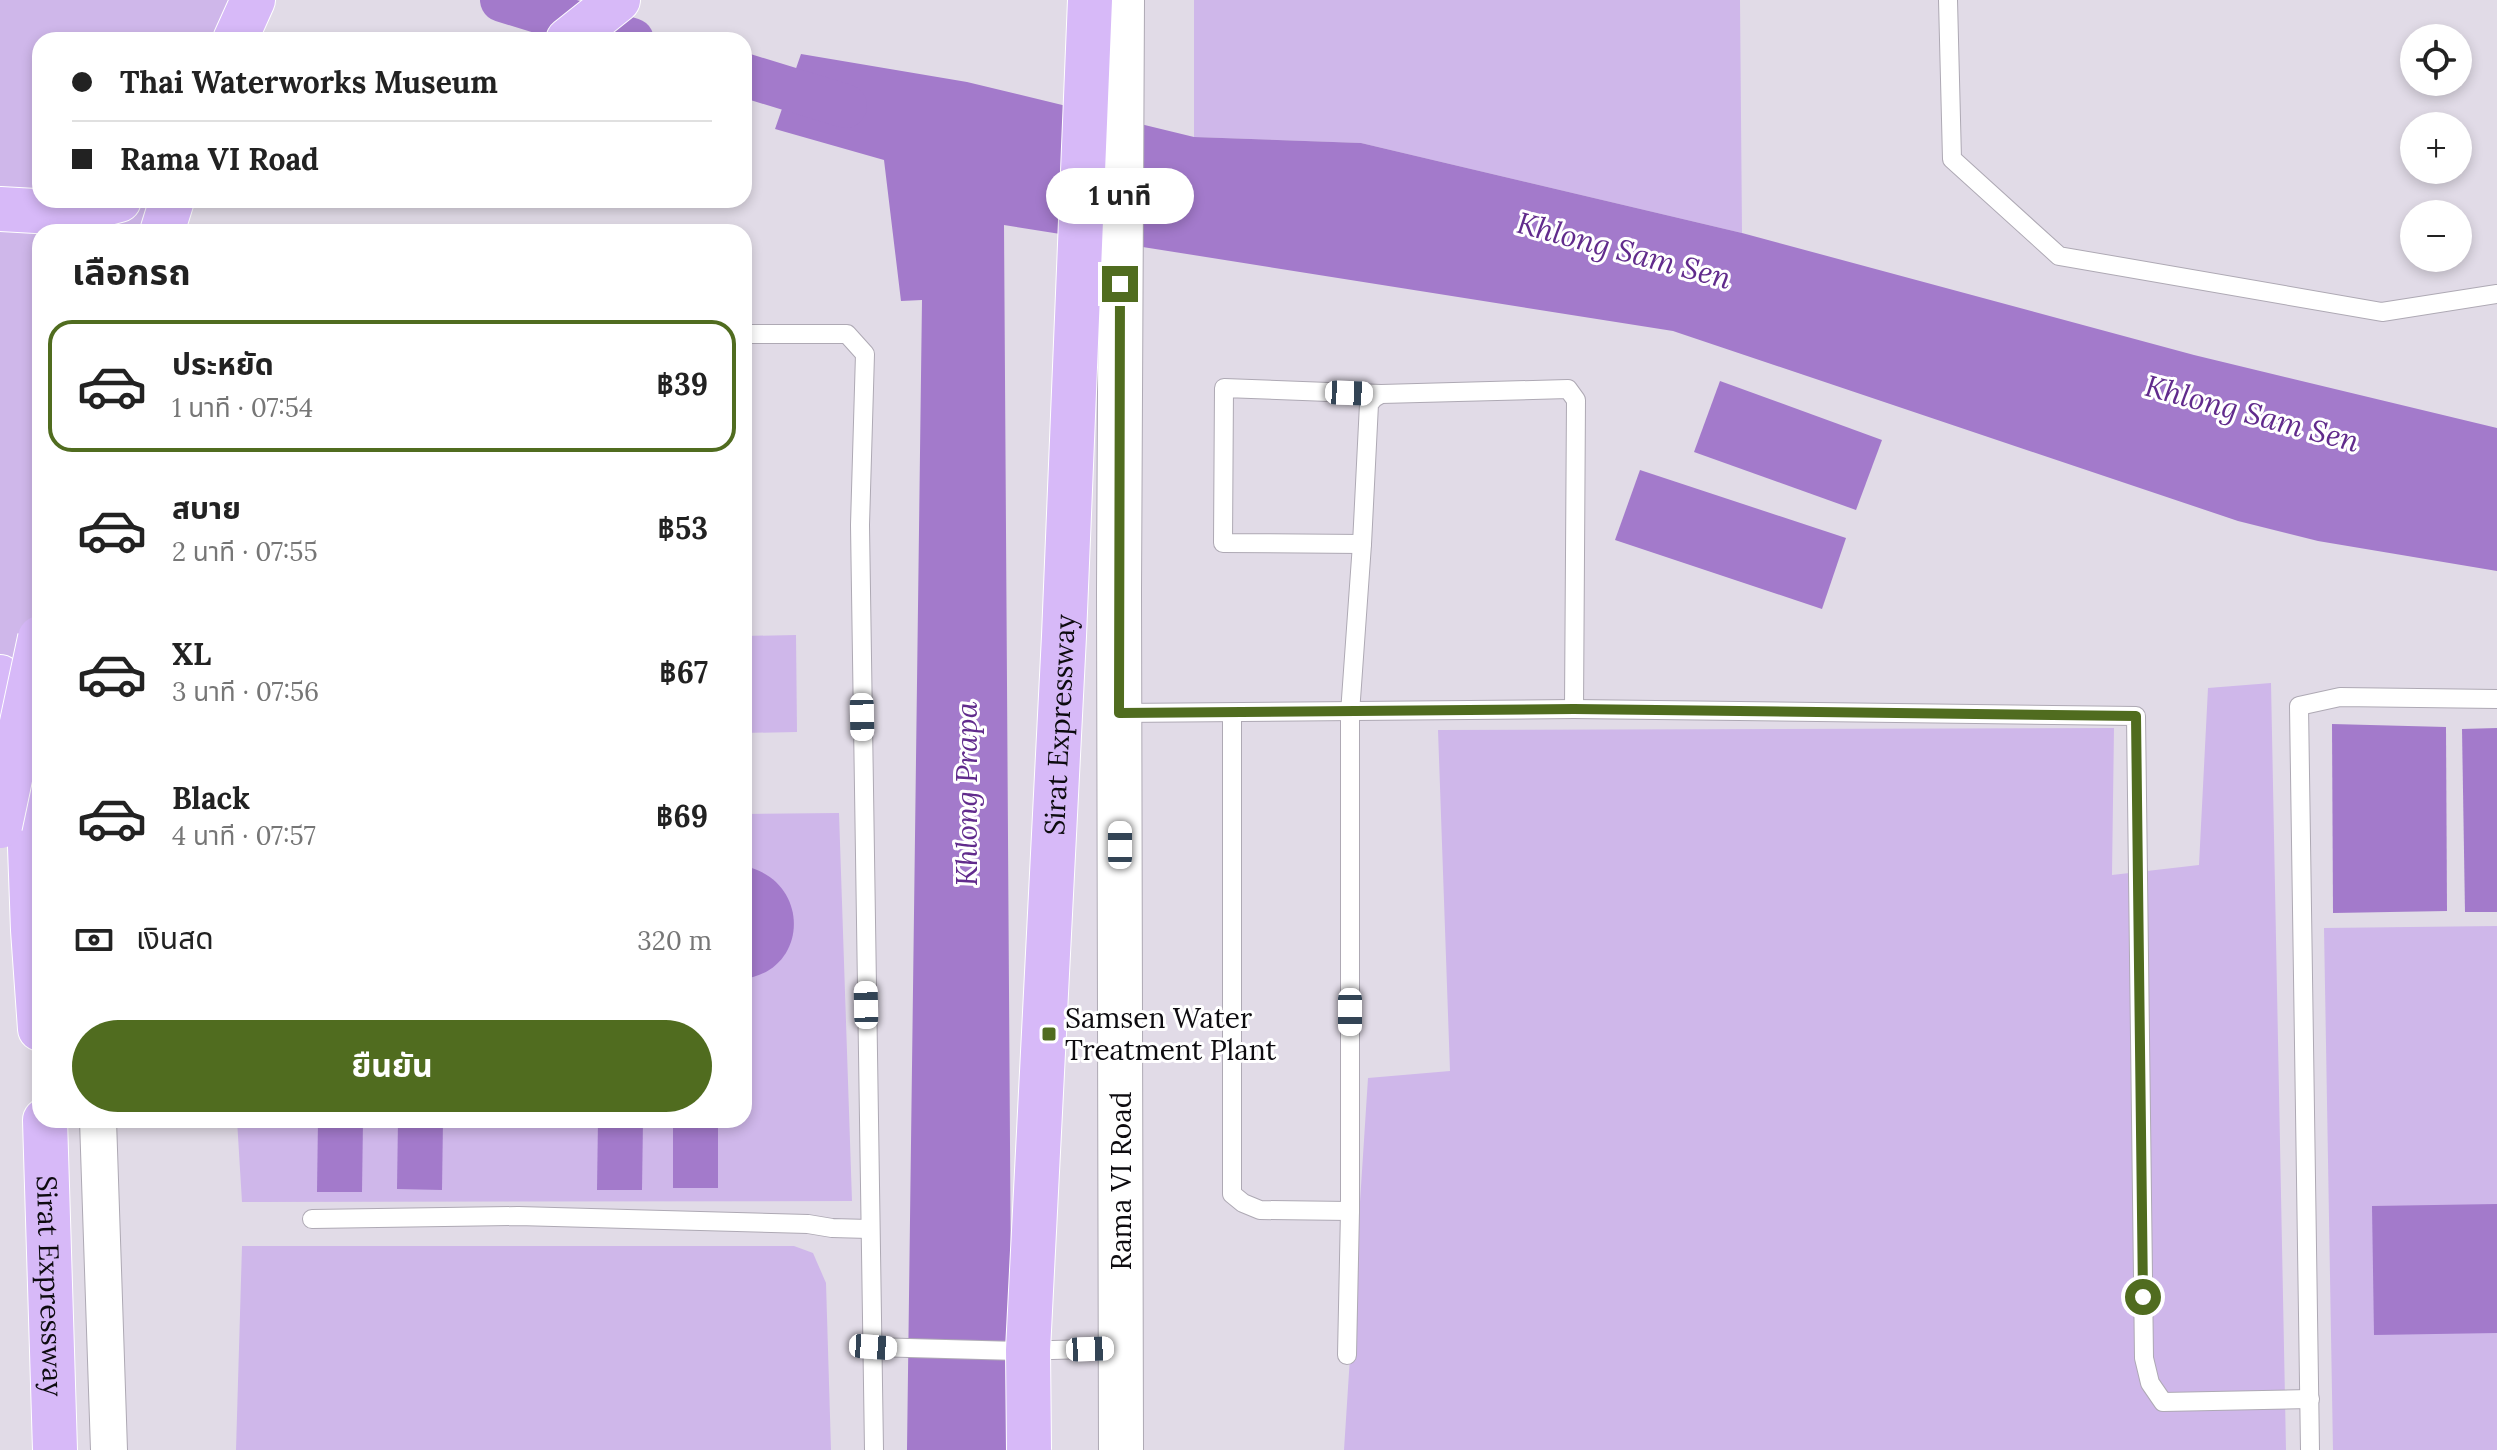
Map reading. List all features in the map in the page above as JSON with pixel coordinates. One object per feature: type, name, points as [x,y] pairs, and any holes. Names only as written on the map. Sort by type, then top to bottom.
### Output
[{"type":"highway","points":[[239,32],[253,0]]},
{"type":"highway","points":[[578,32],[618,0]]},
{"type":"highway","name":"Sirat Expressway","points":[[1029,1450],[1028,1350],[1065,620],[1090,0]]},
{"type":"highway","points":[[0,209],[71,213],[89,208]]},
{"type":"highway","points":[[0,826],[32,676]]},
{"type":"highway","points":[[0,677],[28,792],[32,902]]},
{"type":"highway","name":"Sirat Expressway","points":[[45,1128],[55,1450]]},
{"type":"main road","name":"Rama VI Road","points":[[1121,1450],[1119,713],[1122,0]]},
{"type":"street","points":[[98,1128],[109,1450]]},
{"type":"lane","points":[[1948,0],[1952,159],[2059,256],[2382,312],[2497,294]]},
{"type":"lane","points":[[752,334],[847,334],[865,354],[860,525],[874,1450]]},
{"type":"lane","points":[[1362,544],[1223,543],[1224,388],[1381,394],[1568,389],[1576,400],[1574,709]]},
{"type":"lane","points":[[1347,1355],[1350,713],[1369,404],[1381,394]]},
{"type":"lane","points":[[2310,1450],[2299,706],[2340,697],[2497,699]]},
{"type":"lane","points":[[1119,713],[1574,709],[2136,716],[2144,1358],[2150,1383],[2163,1402],[2310,1399]]},
{"type":"lane","points":[[1232,713],[1232,1194],[1260,1210],[1350,1211]]},
{"type":"lane","points":[[312,1219],[518,1216],[808,1224],[869,1229]]},
{"type":"lane","points":[[873,1347],[1018,1351],[1121,1348]]},
{"type":"shaded area","points":[[0,0],[242,0],[230,32],[32,32],[32,208],[161,208],[155,224],[32,224],[32,662],[0,770]]},
{"type":"shaded area","points":[[1194,0],[1740,0],[1742,233],[1361,143],[1194,137]]},
{"type":"shaded area","points":[[796,635],[797,732],[752,733],[752,636]]},
{"type":"shaded area","points":[[2271,683],[2286,1450],[1344,1450],[1368,1078],[1450,1071],[1438,730],[2114,728],[2112,875],[2199,865],[2208,688]]},
{"type":"shaded area","points":[[839,813],[852,1201],[242,1202],[237,1128],[752,1128],[752,814]]},
{"type":"shaded area","points":[[2497,926],[2497,1450],[2333,1450],[2324,928]]},
{"type":"shaded area","points":[[242,1246],[794,1246],[813,1253],[826,1283],[831,1450],[236,1450]]},
{"type":"water","name":"Khlong Prapa","points":[[801,54],[967,82],[1194,137],[1361,143],[1742,233],[2194,355],[2497,428],[2497,571],[2318,541],[2238,521],[1673,331],[1004,225],[1012,1450],[907,1450],[922,300],[901,301],[884,160],[775,129]]},
{"type":"water","points":[[1720,381],[1882,440],[1856,510],[1694,452]]},
{"type":"water","points":[[1640,470],[1846,538],[1822,609],[1615,540]]},
{"type":"water","points":[[2332,724],[2446,727],[2447,911],[2333,913]]},
{"type":"water","points":[[2497,728],[2497,912],[2465,912],[2462,729]]},
{"type":"water","points":[[752,869],[766,874],[781,888],[791,905],[794,924],[791,942],[782,959],[766,972],[752,976]]},
{"type":"water","points":[[318,1128],[363,1128],[362,1192],[317,1192]]},
{"type":"water","points":[[398,1128],[443,1128],[442,1190],[397,1189]]},
{"type":"water","points":[[598,1128],[643,1128],[642,1190],[597,1190]]},
{"type":"water","points":[[673,1128],[718,1128],[718,1188],[673,1188]]},
{"type":"water","points":[[2497,1204],[2497,1333],[2374,1335],[2372,1206]]},
{"type":"waterway","name":"Khlong Sam Sen","points":[[502,0],[606,32]]},
{"type":"waterway","name":"Khlong Sam Sen","points":[[752,77],[845,106]]},
{"type":"place","name":"Samsen Water Treatment Plant","points":[[1049,1034]]},
{"type":"route","points":[[1120,284],[1119,713],[1574,709],[2136,716],[2143,1297]]}]
